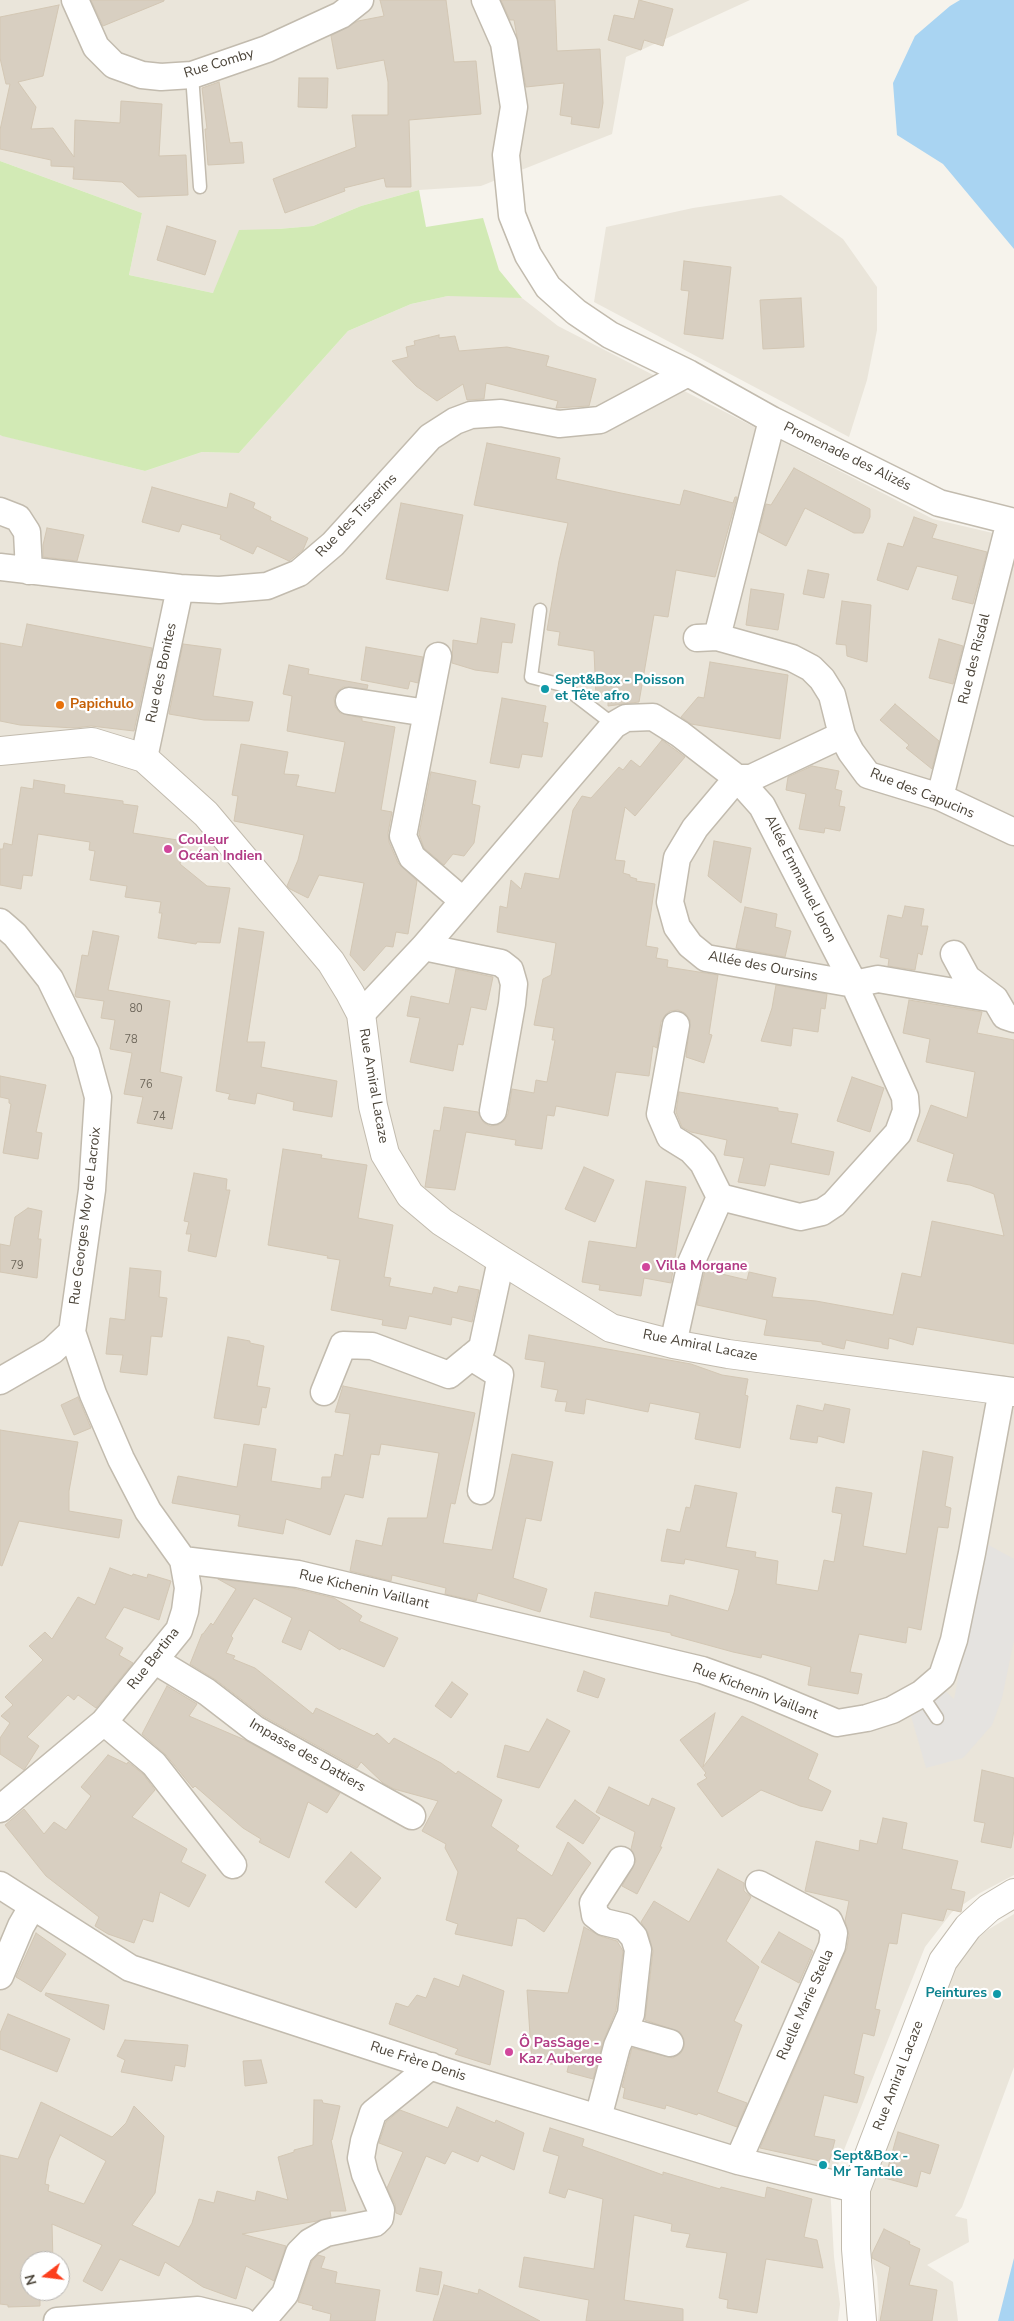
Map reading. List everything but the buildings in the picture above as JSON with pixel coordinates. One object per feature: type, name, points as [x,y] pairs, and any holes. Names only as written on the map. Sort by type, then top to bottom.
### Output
[{"type":"street","name":"Rue Comby","points":[[75,0],[96,48],[114,65],[142,75],[161,77],[192,75],[275,45],[341,15],[360,0]]},
{"type":"street","name":"Promenade des Alizés","points":[[485,0],[504,42],[514,107],[506,155],[512,215],[528,255],[548,287],[576,312],[610,335],[688,373],[772,420],[939,503],[1012,522]]},
{"type":"street","name":"Rue des Tisserins","points":[[0,566],[28,571],[180,588],[219,590],[267,586],[299,573],[333,544],[430,437],[455,420],[471,415],[501,414],[560,424],[600,420],[653,394],[688,373]]},
{"type":"street","name":"Rue des Capucins","points":[[772,420],[707,638],[792,658],[812,668],[822,679],[832,696],[842,735],[851,752],[868,774],[940,797],[1014,832]]},
{"type":"street","points":[[0,511],[18,518],[27,532],[28,571]]},
{"type":"street","name":"Rue des Risdal","points":[[940,797],[1012,522]]},
{"type":"street","name":"Rue des Bonites","points":[[144,758],[180,588]]},
{"type":"street","points":[[438,656],[403,836],[412,857],[462,900]]},
{"type":"street","points":[[350,701],[427,713]]},
{"type":"street","name":"Allée Emmanuel Joron","points":[[614,725],[626,718],[653,717],[680,734],[737,778],[762,806],[854,984],[904,1097],[906,1111],[898,1133],[834,1204],[822,1212],[800,1217],[720,1197]]},
{"type":"street","points":[[361,1014],[424,947],[462,900],[614,725]]},
{"type":"street","points":[[737,778],[751,778],[842,735]]},
{"type":"street","name":"Rue Amiral Lacaze","points":[[0,751],[92,742],[144,758],[206,814],[331,962],[361,1014],[374,1106],[385,1154],[410,1195],[442,1222],[612,1328],[673,1344],[738,1355],[1008,1391]]},
{"type":"street","name":"Allée des Oursins","points":[[737,778],[695,828],[677,858],[670,902],[677,927],[690,945],[706,958],[854,984]]},
{"type":"street","name":"Rue Georges Moy de Lacroix","points":[[0,922],[15,935],[50,979],[86,1053],[98,1097],[92,1190],[72,1332]]},
{"type":"street","points":[[424,947],[501,963],[510,970],[514,984],[513,997],[493,1111]]},
{"type":"street","points":[[954,954],[967,978],[996,999],[1005,1016],[1014,1019]]},
{"type":"street","points":[[854,984],[878,979],[996,999]]},
{"type":"street","points":[[673,1344],[691,1263],[720,1197],[702,1163],[691,1150],[670,1137],[660,1114],[676,1025]]},
{"type":"street","points":[[324,1392],[343,1345],[372,1346],[449,1375],[482,1348],[502,1260]]},
{"type":"street","points":[[0,1381],[52,1351],[72,1332]]},
{"type":"street","name":"Rue Bertina","points":[[0,1809],[104,1722],[179,1630],[185,1611],[188,1588],[183,1560],[148,1512],[121,1459],[93,1394],[72,1332]]},
{"type":"street","points":[[471,1357],[500,1375],[482,1492]]},
{"type":"street","name":"Rue Kichenin Vaillant","points":[[183,1560],[298,1574],[702,1670],[758,1690],[837,1723],[866,1718],[892,1710],[921,1694],[942,1676],[954,1640],[1008,1391]]},
{"type":"street","name":"Impasse des Dattiers","points":[[154,1660],[207,1692],[255,1729],[412,1816]]},
{"type":"street","points":[[104,1722],[154,1764],[233,1865]]},
{"type":"street","points":[[598,2118],[618,2046],[631,2014],[638,1950],[634,1937],[625,1927],[604,1922],[596,1915],[592,1903],[621,1860]]},
{"type":"street","name":"Ruelle Marie Stella","points":[[738,2161],[832,1946],[834,1933],[829,1921],[759,1884]]},
{"type":"street","name":"Rue Frère Denis","points":[[0,1885],[32,1908],[130,1968],[431,2066],[738,2161],[856,2189]]},
{"type":"street","name":"Rue Amiral Lacaze","points":[[862,2321],[855,2226],[856,2189],[944,1961],[968,1927],[989,1908],[1014,1893]]},
{"type":"street","points":[[0,1976],[21,1926],[32,1908]]},
{"type":"street","points":[[624,2030],[670,2042]]},
{"type":"street","points":[[262,2321],[286,2294],[299,2253],[310,2242],[326,2233],[375,2223],[380,2218],[381,2210],[365,2174],[361,2158],[372,2113],[431,2066]]},
{"type":"street","points":[[57,2321],[198,2310],[243,2321]]},
{"type":"lane","points":[[192,75],[200,187]]},
{"type":"lane","points":[[540,610],[531,677],[562,685],[614,725]]},
{"type":"lane","points":[[921,1694],[937,1718]]},
{"type":"shaded area","points":[[0,0],[750,0],[626,57],[612,134],[481,186],[419,190],[361,206],[313,226],[278,229],[213,293],[129,275],[142,213],[0,161]]},
{"type":"shaded area","points":[[781,195],[843,239],[877,287],[877,330],[867,380],[849,437],[594,302],[606,227],[693,208]]},
{"type":"shaded area","points":[[486,295],[522,298],[558,326],[933,519],[1014,538],[1014,1875],[980,1893],[952,1912],[925,1947],[830,2185],[834,2257],[840,2304],[838,2321],[0,2321],[0,435],[145,471],[202,452],[239,453],[348,331],[411,304],[448,296]]},
{"type":"shaded area","points":[[985,1543],[1014,1559],[1014,1640],[1002,1698],[992,1725],[963,1758],[926,1768],[911,1716],[944,1690],[954,1699]]},
{"type":"shaded area","points":[[1014,1914],[1014,2067],[962,2207],[955,2216],[967,2219],[969,2242],[927,2265],[953,2282],[958,2321],[878,2321],[877,2277],[868,2247],[868,2216],[871,2187],[955,1964],[976,1937]]},
{"type":"green space","points":[[0,161],[142,213],[129,275],[213,293],[239,230],[313,226],[361,206],[419,190],[426,227],[483,218],[499,270],[522,298],[448,296],[411,304],[348,331],[239,453],[202,452],[145,471],[2,436],[0,435]]},
{"type":"water","points":[[960,0],[1014,0],[1014,249],[943,164],[897,135],[893,83],[915,36],[950,6]]},
{"type":"water","points":[[1014,2258],[1014,2321],[998,2321]]},
{"type":"place","name":"Sept&Box - Poisson et Tête afro","points":[[545,689]]},
{"type":"place","name":"Papichulo","points":[[60,705]]},
{"type":"place","name":"Couleur Océan Indien","points":[[168,849]]},
{"type":"place","name":"Villa Morgane","points":[[646,1267]]},
{"type":"place","name":"Peintures","points":[[997,1994]]},
{"type":"place","name":"Ô PasSage - Kaz Auberge","points":[[509,2052]]},
{"type":"place","name":"Sept&Box - Mr Tantale","points":[[823,2165]]}]
